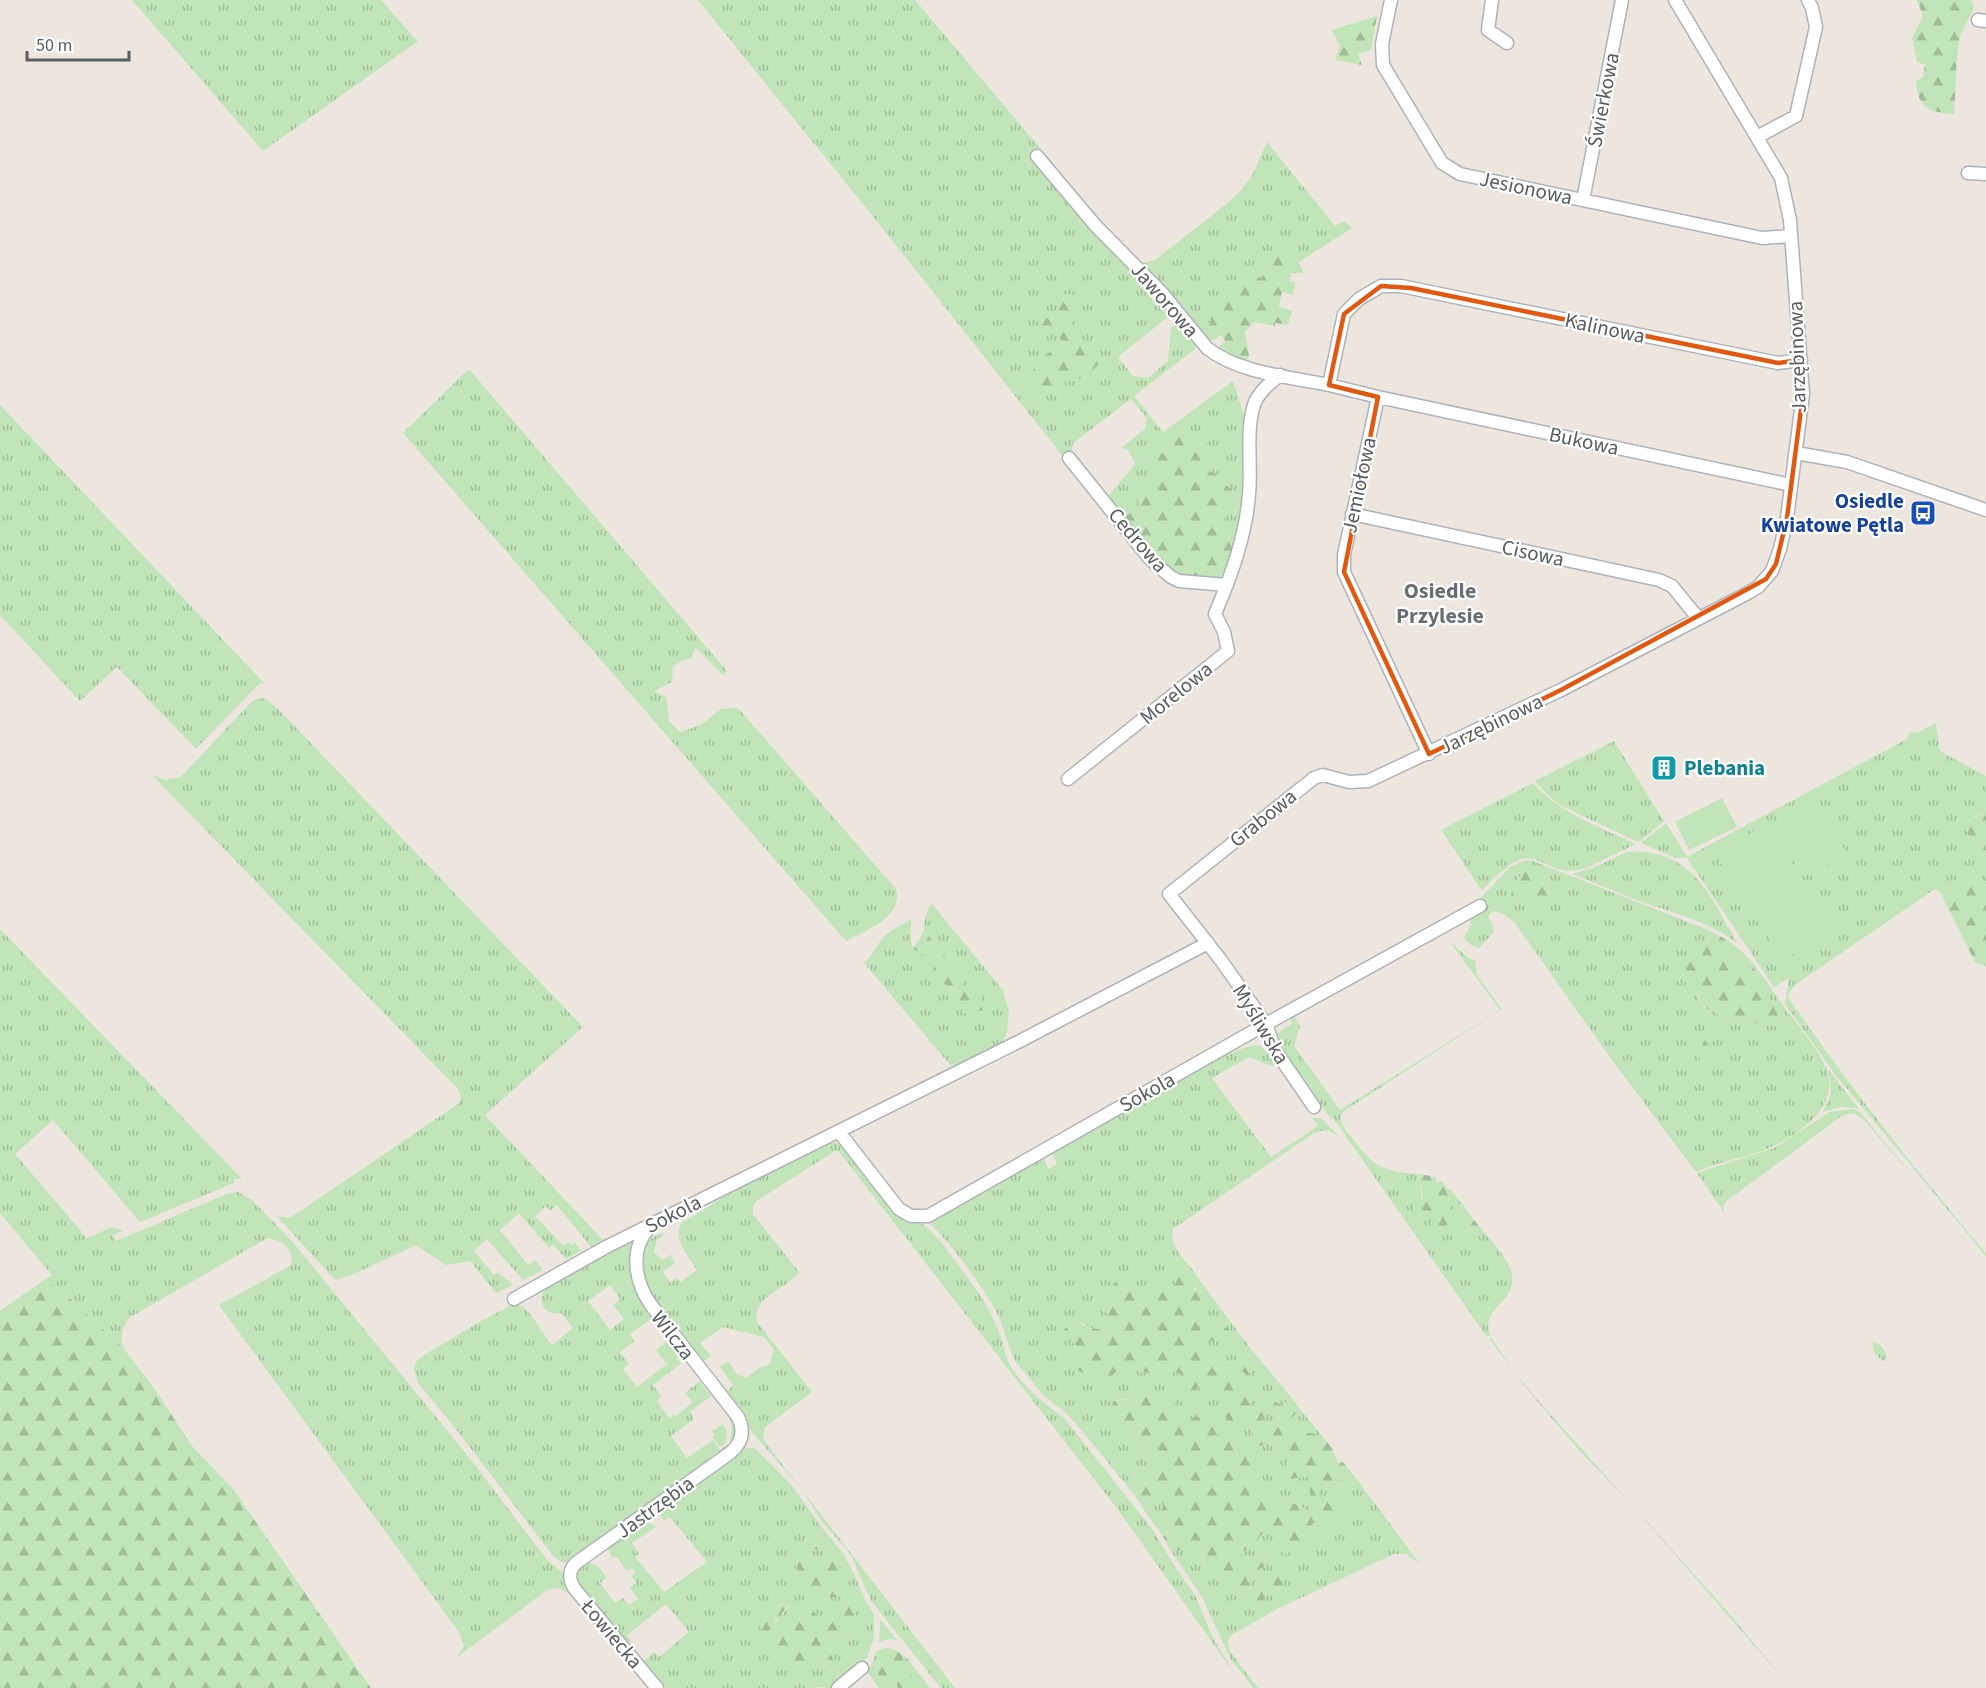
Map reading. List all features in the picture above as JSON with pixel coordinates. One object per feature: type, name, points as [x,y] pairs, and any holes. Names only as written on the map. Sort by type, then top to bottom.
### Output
[{"type":"street","name":"Jesionowa","points":[[1391,0],[1382,44],[1383,65],[1442,163],[1460,174],[1762,238],[1791,236]]},
{"type":"street","points":[[1492,0],[1488,30],[1507,43]]},
{"type":"street","name":"Świerkowa","points":[[1583,200],[1622,0]]},
{"type":"street","name":"Jarzębinowa","points":[[1368,781],[1562,690],[1758,587],[1772,572],[1780,549],[1803,394],[1791,236],[1781,177],[1675,0]]},
{"type":"street","points":[[1756,137],[1796,116],[1816,27],[1808,0]]},
{"type":"street","name":"Jaworowa","points":[[1037,156],[1095,225],[1162,293],[1207,348],[1229,362],[1329,385]]},
{"type":"street","points":[[1968,173],[1986,174]]},
{"type":"street","name":"Kalinowa","points":[[1329,385],[1344,314],[1359,299],[1381,286],[1411,288],[1778,363],[1801,360]]},
{"type":"street","points":[[1227,585],[1240,544],[1249,496],[1253,410],[1259,395],[1280,375]]},
{"type":"street","points":[[1329,385],[1377,396]]},
{"type":"street","name":"Bukowa","points":[[1377,396],[1791,485]]},
{"type":"street","name":"Jemiołowa","points":[[1377,396],[1344,555],[1344,572],[1429,754]]},
{"type":"street","points":[[1796,453],[1847,462],[1986,510]]},
{"type":"street","name":"Cedrowa","points":[[1069,458],[1150,559],[1171,577],[1179,581],[1227,585]]},
{"type":"street","name":"Cisowa","points":[[1352,514],[1659,580],[1672,586],[1698,618]]},
{"type":"street","name":"Morelowa","points":[[1068,779],[1228,651],[1224,632],[1215,614],[1227,585]]},
{"type":"street","name":"Grabowa","points":[[1169,894],[1314,778],[1323,775],[1349,782],[1368,781]]},
{"type":"street","name":"Myśliwska","points":[[1169,894],[1208,943],[1266,1024],[1275,1050],[1314,1107]]},
{"type":"street","name":"Sokola","points":[[514,1299],[606,1247],[837,1132],[894,1204],[911,1216],[923,1217],[1480,906]]},
{"type":"street","points":[[837,1132],[1020,1041],[1208,943]]},
{"type":"street","name":"Wilcza","points":[[651,1225],[644,1233],[637,1253],[636,1266],[640,1288],[738,1417],[742,1427],[741,1436]]},
{"type":"street","name":"Jastrzębia","points":[[570,1578],[571,1570],[576,1563],[730,1453],[738,1446],[741,1436]]},
{"type":"street","name":"Łowiecka","points":[[570,1578],[576,1591],[657,1688]]},
{"type":"street","points":[[838,1688],[862,1668]]},
{"type":"highlighted area","points":[[1381,286],[1411,288],[1778,363],[1801,360],[1803,394],[1787,518],[1776,564],[1766,579],[1561,690],[1429,754],[1344,572],[1378,397],[1329,385],[1344,314]]},
{"type":"green space","points":[[132,0],[381,0],[419,43],[414,44],[263,151]]},
{"type":"green space","points":[[698,0],[915,0],[1121,244],[1154,291],[1150,296],[1154,302],[1161,299],[1169,310],[1169,316],[1118,357],[1133,376],[1148,378],[1168,361],[1171,328],[1176,324],[1195,344],[1195,349],[1134,396],[1163,432],[1233,381],[1247,425],[1245,491],[1234,493],[1223,482],[1216,502],[1198,486],[1218,475],[1202,468],[1200,434],[1188,455],[1177,452],[1174,448],[1172,463],[1154,445],[1165,474],[1148,495],[1139,512],[1121,516],[1107,498],[1135,464],[1128,449],[1121,448],[1145,429],[1147,418],[1131,399],[1073,443],[1071,453],[1065,459]]},
{"type":"green space","points":[[1917,0],[1971,0],[1974,6],[1959,42],[1954,114],[1932,110],[1926,107],[1919,98],[1916,81],[1923,77],[1925,64],[1917,62],[1912,38],[1923,16]]},
{"type":"green space","points":[[1377,16],[1371,50],[1358,53],[1362,65],[1335,60],[1340,46],[1332,30]]},
{"type":"green space","points":[[1267,142],[1335,226],[1344,221],[1352,228],[1299,262],[1294,253],[1261,279],[1244,270],[1219,305],[1211,325],[1202,335],[1138,261],[1146,263],[1155,260],[1229,202],[1253,174]]},
{"type":"green space","points":[[1294,253],[1304,273],[1291,273],[1289,281],[1295,283],[1293,295],[1282,292],[1279,307],[1292,311],[1288,325],[1275,323],[1275,326],[1254,322],[1245,331],[1249,356],[1245,362],[1217,349],[1225,341],[1221,335],[1209,343],[1202,335],[1202,324],[1211,325],[1209,302],[1219,305],[1244,269],[1261,278],[1275,258]]},
{"type":"green space","points":[[1066,294],[1075,295],[1070,321],[1093,353],[1104,360],[1083,378],[1032,391],[1028,388],[1033,369],[1047,354],[1059,349],[1061,342],[1055,333],[1046,336],[1041,333],[1038,322],[1041,318],[1050,318],[1056,312],[1059,298]]},
{"type":"green space","points":[[469,369],[727,671],[723,675],[695,647],[692,659],[683,660],[673,667],[672,682],[655,691],[666,697],[669,721],[680,732],[701,725],[721,709],[738,708],[896,889],[897,899],[894,908],[881,922],[846,941],[403,433]]},
{"type":"green space","points":[[0,405],[264,683],[259,684],[196,749],[117,667],[80,701],[0,615]]},
{"type":"green space","points":[[1181,433],[1191,439],[1178,452],[1188,455],[1200,434],[1209,440],[1202,468],[1219,475],[1199,486],[1215,501],[1223,482],[1234,492],[1245,491],[1243,504],[1229,503],[1222,532],[1235,547],[1221,578],[1202,579],[1187,576],[1162,564],[1121,516],[1139,512],[1138,496],[1148,494],[1149,485],[1164,475],[1154,469],[1147,457],[1154,445],[1172,462],[1174,449],[1168,440]]},
{"type":"green space","points":[[1229,503],[1243,504],[1235,547],[1222,532]]},
{"type":"green space","points":[[261,698],[266,699],[279,710],[583,1027],[485,1115],[604,1241],[591,1247],[557,1205],[550,1211],[546,1206],[535,1216],[563,1246],[569,1242],[572,1245],[574,1242],[581,1251],[566,1259],[553,1244],[549,1248],[519,1213],[500,1230],[528,1265],[535,1260],[543,1270],[523,1280],[487,1239],[474,1251],[494,1275],[498,1272],[512,1285],[496,1293],[470,1261],[446,1265],[416,1245],[352,1275],[335,1280],[277,1216],[288,1218],[293,1216],[458,1104],[461,1098],[459,1090],[152,775],[165,780],[181,777],[251,702]]},
{"type":"green space","points":[[1936,723],[1940,751],[1986,776],[1986,815],[1974,816],[1977,845],[1986,851],[1986,880],[1947,891],[1945,903],[1940,892],[1935,889],[1796,984],[1788,995],[1812,1032],[1860,1096],[1909,1160],[1986,1253],[1986,1256],[1834,1073],[1785,1004],[1789,978],[1774,987],[1687,858],[1675,858],[1641,843],[1666,823],[1687,857],[1907,739],[1910,732],[1917,733]]},
{"type":"green space","points":[[1614,741],[1664,821],[1638,842],[1560,805],[1535,781]]},
{"type":"green space","points":[[1533,783],[1543,794],[1568,811],[1636,844],[1586,868],[1574,870],[1566,871],[1532,859],[1521,859],[1502,871],[1482,891],[1441,830]]},
{"type":"green space","points":[[1810,797],[1847,853],[1813,875],[1776,820]]},
{"type":"green space","points":[[1722,798],[1737,827],[1689,850],[1675,822]]},
{"type":"green space","points":[[1986,815],[1986,851],[1973,841],[1966,830],[1966,825],[1969,820]]},
{"type":"green space","points":[[1766,823],[1835,927],[1784,960],[1716,856]]},
{"type":"green space","points":[[1627,852],[1649,853],[1668,858],[1684,867],[1697,878],[1708,893],[1738,944],[1728,936],[1690,918],[1572,874],[1593,868]]},
{"type":"green space","points":[[1526,860],[1533,861],[1706,929],[1709,932],[1707,943],[1685,982],[1697,990],[1699,1002],[1706,1009],[1716,1012],[1723,1019],[1776,1026],[1784,1011],[1783,1006],[1824,1062],[1827,1070],[1829,1084],[1827,1098],[1820,1110],[1800,1131],[1774,1146],[1696,1172],[1615,1064],[1514,922],[1494,911],[1489,915],[1494,928],[1493,933],[1479,948],[1471,945],[1464,938],[1471,925],[1470,914],[1478,901],[1510,867]],"holes":[[[1529,866],[1532,872],[1547,872],[1551,902],[1533,897],[1510,899],[1514,883]]]},
{"type":"green space","points":[[1529,865],[1532,871],[1539,865],[1547,872],[1551,902],[1542,906],[1532,897],[1510,899],[1514,883]]},
{"type":"green space","points":[[1971,879],[1986,880],[1986,966],[1975,962],[1945,903],[1947,891]]},
{"type":"green space","points":[[931,903],[1003,990],[1009,1012],[1004,1040],[997,1047],[951,1066],[864,963],[885,936],[911,920],[912,944],[937,965],[945,978],[943,983],[955,990],[963,1013],[958,977],[946,956],[924,931],[925,918]]},
{"type":"green space","points":[[0,929],[242,1179],[234,1179],[234,1183],[140,1222],[53,1120],[15,1154],[87,1238],[112,1227],[123,1231],[113,1235],[116,1241],[229,1193],[238,1192],[252,1200],[291,1240],[472,1461],[547,1560],[563,1573],[568,1593],[558,1588],[547,1590],[456,1658],[464,1646],[459,1632],[219,1305],[290,1266],[292,1256],[290,1251],[277,1240],[266,1239],[129,1318],[122,1333],[124,1349],[54,1285],[34,1287],[52,1275],[0,1213]]},
{"type":"green space","points":[[1706,929],[1725,939],[1738,958],[1750,962],[1768,989],[1770,1000],[1781,1002],[1784,1015],[1776,1026],[1723,1019],[1699,1002],[1697,990],[1687,985],[1684,979],[1689,949],[1692,945],[1707,943],[1709,932]]},
{"type":"green space","points":[[924,931],[946,956],[958,977],[965,979],[960,989],[979,992],[985,1010],[963,1014],[955,990],[943,983],[945,978],[933,971],[935,962],[913,949]]},
{"type":"green space","points":[[1720,936],[1747,957],[1781,1002],[1770,1000],[1759,975],[1750,962],[1738,958]]},
{"type":"green space","points":[[1450,942],[1475,960],[1477,975],[1502,1009],[1344,1111],[1341,1119],[1344,1128],[1374,1163],[1392,1171],[1419,1174],[1423,1211],[1429,1211],[1450,1229],[1447,1225],[1452,1219],[1474,1233],[1479,1226],[1504,1257],[1510,1268],[1511,1289],[1490,1317],[1488,1325],[1490,1335],[1487,1337],[1333,1118],[1331,1119],[1280,1046],[1277,1038],[1279,1032],[1292,1024],[1290,1017],[1295,1017],[1300,1026],[1294,1046],[1340,1110],[1500,1010]]},
{"type":"green space","points":[[1696,1035],[1706,1041],[1708,1047],[1708,1059],[1701,1064],[1697,1049],[1691,1050],[1687,1042]]},
{"type":"green space","points":[[1259,1045],[1276,1064],[1271,1066],[1249,1057],[1212,1078],[1271,1157],[1318,1126],[1312,1118],[1321,1118],[1339,1136],[1327,1130],[1316,1132],[1174,1228],[1172,1234],[1174,1245],[1193,1270],[1182,1270],[1173,1290],[1154,1298],[1127,1291],[1099,1291],[1112,1306],[1105,1309],[1119,1331],[1072,1323],[1077,1346],[1094,1371],[1096,1380],[1098,1375],[1130,1369],[1153,1374],[1160,1367],[1181,1374],[1194,1396],[1198,1386],[1228,1394],[1234,1411],[1226,1416],[1251,1427],[1257,1447],[1272,1441],[1275,1456],[1285,1442],[1289,1478],[1310,1476],[1320,1489],[1325,1482],[1330,1491],[1337,1490],[1336,1480],[1342,1479],[1352,1488],[1350,1477],[1353,1474],[1420,1564],[1406,1554],[1394,1554],[1275,1610],[1230,1636],[1229,1650],[1258,1688],[1253,1688],[1230,1658],[1202,1597],[1172,1553],[1184,1548],[1202,1560],[1204,1571],[1236,1586],[1243,1608],[1258,1605],[1270,1593],[1282,1586],[1265,1576],[1259,1588],[1248,1586],[1254,1572],[1269,1564],[1263,1556],[1249,1557],[1230,1553],[1249,1549],[1262,1534],[1276,1534],[1311,1523],[1343,1529],[1333,1519],[1344,1509],[1325,1502],[1321,1511],[1309,1511],[1282,1497],[1279,1503],[1256,1484],[1259,1471],[1236,1454],[1238,1441],[1208,1437],[1212,1420],[1189,1420],[1175,1416],[1137,1398],[1113,1400],[1115,1420],[1133,1423],[1139,1447],[1137,1457],[1152,1450],[1152,1468],[1136,1469],[1135,1496],[1079,1427],[1064,1411],[1044,1396],[1015,1361],[991,1302],[955,1252],[927,1221],[1039,1157],[1044,1159],[1048,1169],[1057,1164],[1052,1151],[1219,1058],[1243,1048]]},
{"type":"green space","points":[[1829,1070],[1858,1108],[1841,1107],[1823,1112],[1831,1093]]},
{"type":"green space","points":[[1853,1109],[1860,1112],[1914,1178],[1863,1119],[1854,1113],[1843,1115],[1725,1202],[1723,1207],[1725,1214],[1697,1173],[1774,1148],[1830,1112]]},
{"type":"green space","points":[[828,1143],[837,1143],[844,1147],[896,1213],[925,1226],[954,1258],[990,1313],[999,1332],[1007,1359],[1014,1371],[1033,1393],[1064,1418],[1153,1530],[1196,1597],[1213,1638],[1236,1676],[1119,1511],[839,1152],[835,1151],[758,1200],[753,1206],[753,1214],[799,1272],[765,1299],[757,1313],[757,1322],[812,1392],[765,1427],[763,1435],[765,1442],[955,1688],[941,1688],[871,1601],[851,1555],[821,1520],[802,1490],[752,1432],[726,1393],[733,1385],[720,1367],[728,1361],[736,1373],[746,1378],[759,1368],[770,1364],[774,1350],[764,1337],[723,1327],[700,1343],[711,1356],[700,1361],[651,1298],[641,1269],[642,1255],[648,1242],[658,1235],[667,1233],[657,1239],[654,1252],[662,1260],[671,1255],[675,1263],[663,1271],[670,1283],[677,1278],[680,1282],[697,1270],[680,1241],[679,1229],[682,1223],[738,1188]]},
{"type":"green space","points":[[1419,1174],[1435,1177],[1437,1183],[1442,1181],[1448,1190],[1450,1189],[1462,1203],[1454,1206],[1448,1197],[1450,1209],[1468,1219],[1470,1215],[1479,1226],[1475,1233],[1457,1226],[1452,1219],[1447,1225],[1451,1230],[1442,1234],[1430,1234],[1434,1217],[1428,1214],[1428,1211],[1424,1212],[1421,1218],[1412,1212],[1417,1201],[1423,1199]]},
{"type":"green space","points":[[1448,1195],[1454,1206],[1462,1203],[1470,1215],[1468,1219],[1450,1209]]},
{"type":"green space","points":[[635,1240],[633,1250],[658,1322],[656,1326],[651,1319],[630,1334],[635,1341],[620,1352],[629,1364],[623,1369],[637,1387],[667,1364],[656,1350],[667,1341],[680,1357],[677,1359],[681,1363],[653,1385],[661,1396],[657,1401],[669,1418],[676,1416],[693,1402],[685,1393],[699,1381],[711,1396],[690,1412],[694,1419],[671,1436],[687,1458],[713,1440],[720,1450],[730,1443],[732,1424],[729,1420],[734,1417],[737,1424],[734,1444],[571,1562],[561,1562],[553,1556],[418,1383],[414,1369],[421,1357],[516,1303],[527,1310],[552,1345],[573,1328],[561,1313],[550,1312],[543,1307],[541,1298],[543,1293],[546,1288]],"holes":[[[610,1285],[620,1299],[613,1305],[624,1319],[610,1330],[588,1301]]]},
{"type":"green space","points":[[1182,1270],[1193,1270],[1198,1278],[1194,1291],[1202,1293],[1198,1308],[1208,1315],[1198,1328],[1228,1328],[1224,1340],[1206,1341],[1203,1360],[1235,1363],[1239,1350],[1252,1369],[1248,1375],[1240,1370],[1240,1380],[1255,1387],[1252,1400],[1243,1413],[1257,1416],[1259,1394],[1282,1405],[1291,1397],[1300,1409],[1286,1424],[1271,1412],[1263,1415],[1262,1421],[1288,1430],[1317,1434],[1312,1449],[1327,1442],[1338,1463],[1343,1462],[1353,1474],[1350,1477],[1358,1484],[1352,1489],[1342,1479],[1336,1480],[1337,1490],[1330,1491],[1325,1483],[1320,1489],[1320,1501],[1310,1501],[1310,1476],[1289,1479],[1285,1443],[1275,1457],[1272,1441],[1257,1447],[1251,1427],[1226,1425],[1226,1416],[1220,1415],[1221,1411],[1234,1411],[1228,1394],[1198,1387],[1194,1397],[1181,1374],[1160,1367],[1154,1374],[1130,1369],[1115,1372],[1109,1380],[1098,1375],[1095,1381],[1094,1371],[1090,1367],[1082,1373],[1074,1367],[1077,1346],[1061,1332],[1074,1323],[1096,1329],[1118,1330],[1104,1310],[1111,1306],[1098,1290],[1111,1288],[1117,1280],[1124,1291],[1134,1285],[1143,1294],[1150,1292],[1154,1298],[1160,1285],[1173,1289]]},
{"type":"green space","points":[[1198,1278],[1251,1349],[1291,1397],[1282,1405],[1259,1394],[1257,1416],[1243,1413],[1252,1400],[1240,1380],[1239,1351],[1235,1364],[1203,1360],[1206,1340],[1227,1328],[1198,1329],[1196,1296]]},
{"type":"green space","points":[[54,1285],[72,1300],[124,1349],[154,1388],[192,1446],[233,1489],[371,1688],[0,1688],[0,1311],[34,1287]]},
{"type":"green space","points":[[1491,1337],[1512,1369],[1535,1397],[1727,1611],[1791,1688],[1629,1502],[1578,1449],[1526,1388],[1489,1338]]},
{"type":"green space","points":[[1873,1342],[1879,1344],[1883,1349],[1887,1361],[1876,1355]]},
{"type":"green space","points":[[1153,1386],[1158,1394],[1175,1400],[1175,1416],[1183,1411],[1189,1419],[1201,1415],[1212,1420],[1221,1419],[1221,1433],[1209,1437],[1238,1441],[1236,1454],[1256,1455],[1266,1467],[1259,1471],[1256,1484],[1266,1484],[1267,1494],[1279,1502],[1281,1497],[1309,1511],[1321,1511],[1325,1502],[1335,1495],[1345,1508],[1333,1519],[1344,1530],[1312,1523],[1315,1534],[1305,1547],[1282,1555],[1276,1534],[1262,1534],[1250,1549],[1232,1553],[1249,1557],[1263,1556],[1269,1564],[1254,1572],[1248,1586],[1259,1588],[1265,1576],[1278,1570],[1282,1586],[1270,1593],[1258,1605],[1243,1608],[1236,1586],[1204,1571],[1202,1560],[1189,1559],[1184,1548],[1172,1553],[1164,1538],[1170,1520],[1164,1519],[1161,1491],[1142,1507],[1135,1496],[1136,1469],[1152,1468],[1152,1450],[1136,1457],[1134,1450],[1139,1446],[1133,1423],[1115,1420],[1111,1417],[1113,1401],[1137,1398]]},
{"type":"green space","points":[[1300,1409],[1327,1442],[1312,1449],[1317,1434],[1288,1430],[1262,1421],[1262,1415],[1271,1412],[1286,1424]]},
{"type":"green space","points":[[722,1424],[727,1430],[726,1442],[720,1447],[712,1437],[715,1435],[713,1431]]},
{"type":"green space","points":[[746,1448],[754,1448],[793,1487],[843,1553],[856,1578],[874,1615],[874,1638],[863,1663],[834,1688],[822,1688],[824,1687],[813,1684],[806,1674],[805,1665],[815,1663],[826,1675],[831,1672],[821,1659],[831,1659],[824,1644],[840,1643],[822,1635],[831,1633],[857,1640],[837,1627],[846,1599],[837,1611],[791,1652],[791,1667],[809,1688],[663,1688],[643,1662],[654,1652],[659,1657],[689,1632],[666,1604],[627,1635],[631,1641],[625,1642],[576,1583],[579,1570],[588,1561],[599,1567],[607,1578],[600,1583],[615,1603],[623,1598],[629,1605],[638,1599],[630,1588],[636,1583],[631,1576],[636,1573],[632,1568],[627,1571],[616,1556],[612,1558],[608,1547],[645,1520],[656,1527],[632,1543],[639,1554],[635,1557],[664,1592],[707,1562],[670,1517],[663,1521],[658,1511]],"holes":[[[821,1537],[830,1546],[827,1552],[814,1549],[808,1554],[812,1560],[830,1563],[839,1587],[801,1590],[797,1581],[796,1566],[803,1554]],[[786,1601],[791,1604],[766,1634],[758,1625],[775,1614],[777,1606]]]},
{"type":"green space","points":[[1161,1491],[1164,1519],[1170,1520],[1164,1538],[1142,1507]]},
{"type":"green space","points":[[821,1537],[830,1546],[827,1552],[814,1549],[808,1555],[812,1559],[821,1556],[830,1562],[837,1561],[843,1574],[839,1577],[840,1588],[835,1586],[835,1597],[820,1597],[815,1592],[804,1588],[801,1590],[795,1579],[798,1560],[790,1558],[799,1548],[804,1550],[809,1540]]},
{"type":"green space","points":[[856,1597],[854,1621],[838,1627],[858,1632],[857,1640],[832,1633],[823,1635],[842,1644],[825,1645],[831,1652],[831,1660],[821,1659],[831,1673],[826,1675],[815,1663],[806,1665],[806,1674],[813,1684],[824,1682],[824,1687],[809,1688],[791,1667],[791,1653],[784,1652],[768,1638],[797,1611],[802,1611],[804,1604],[824,1621],[830,1616],[826,1606],[837,1611],[846,1599]]},
{"type":"green space","points":[[786,1601],[791,1603],[781,1614],[782,1617],[775,1620],[775,1628],[769,1630],[766,1635],[758,1625],[768,1612],[775,1614],[777,1607]]},
{"type":"green space","points":[[880,1619],[897,1640],[888,1639],[879,1642]]},
{"type":"green space","points":[[885,1648],[894,1649],[907,1658],[901,1661],[910,1666],[910,1674],[921,1681],[920,1688],[898,1688],[894,1678],[889,1684],[882,1683],[876,1672],[879,1662],[876,1651]]},
{"type":"green space","points":[[876,1651],[879,1662],[876,1672],[882,1683],[889,1684],[894,1678],[898,1688],[879,1688],[867,1671]]},
{"type":"green space","points":[[907,1658],[930,1688],[920,1688],[921,1681],[910,1674],[900,1661]]},
{"type":"place","name":"Osiedle Kwiatowe Pętla","points":[[1923,513]]},
{"type":"place","name":"Plebania","points":[[1664,768]]},
{"type":"district","name":"Osiedle Przylesie","points":[[1440,602]]}]
